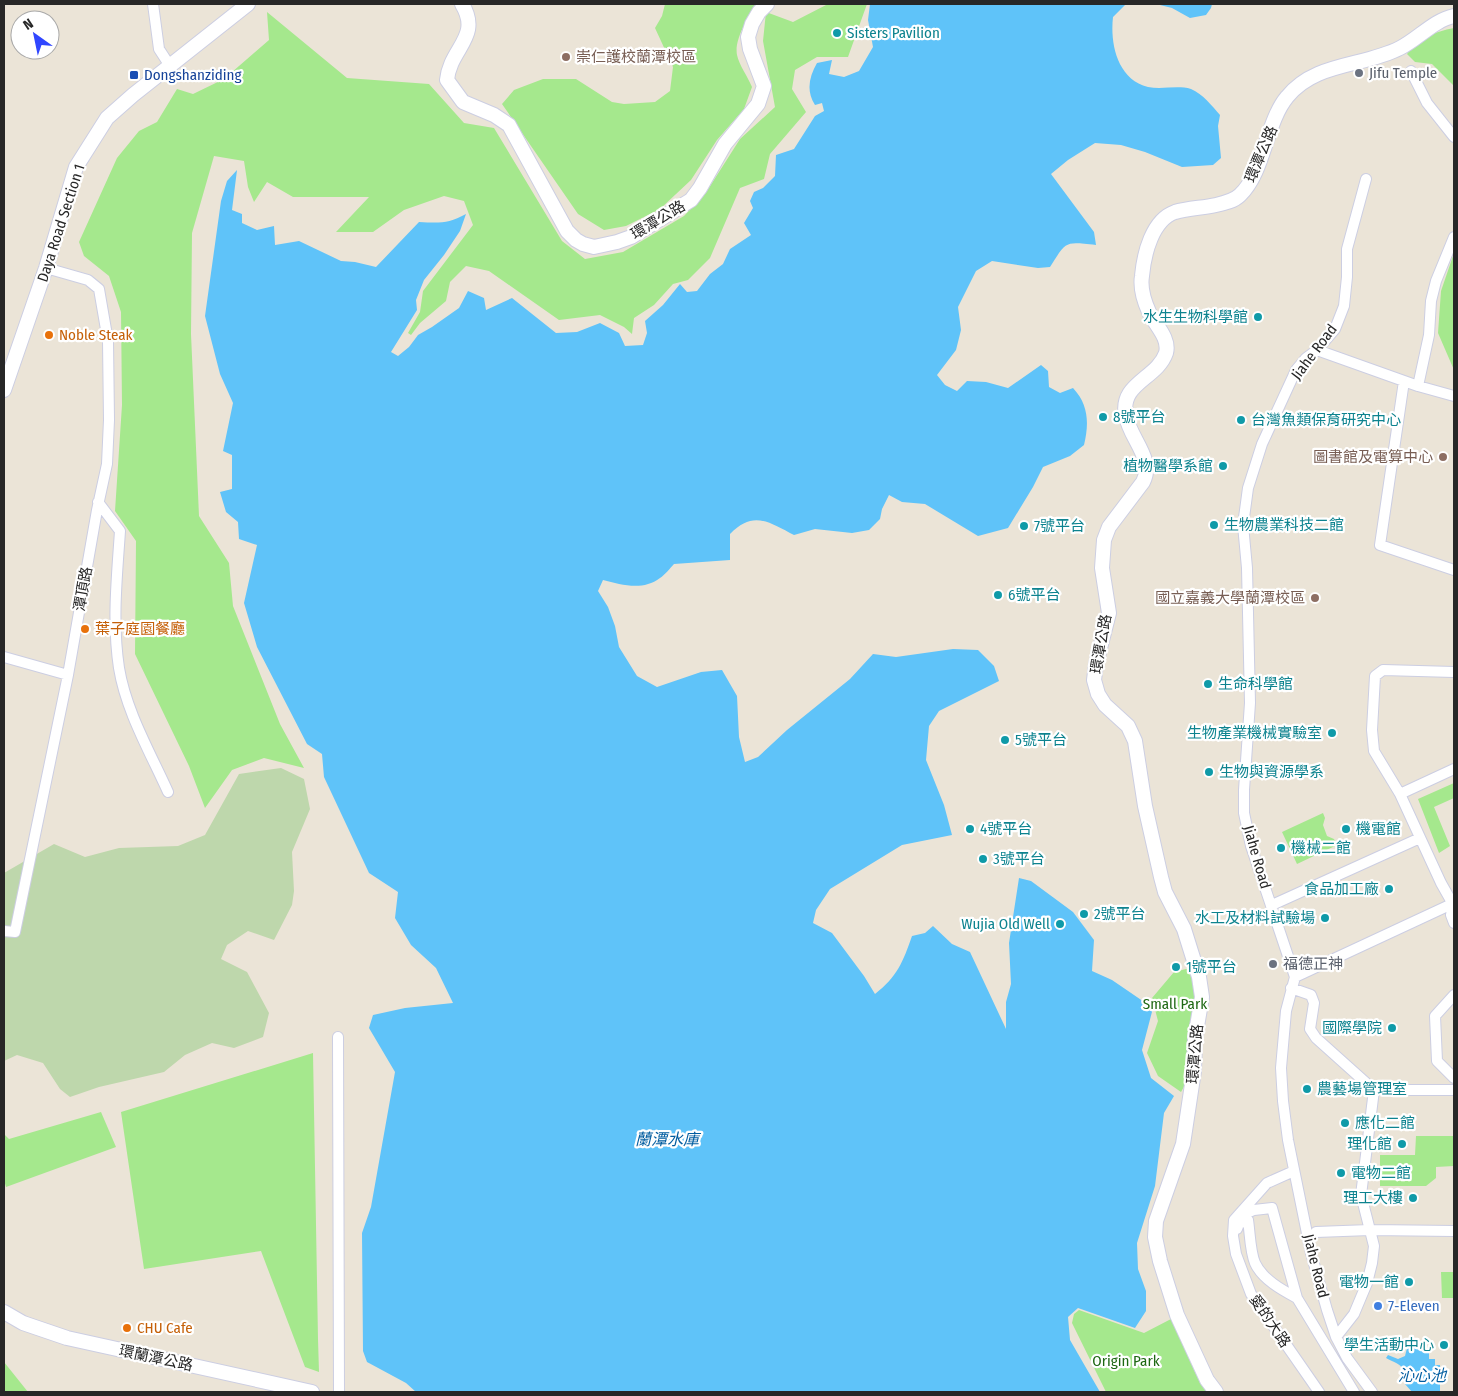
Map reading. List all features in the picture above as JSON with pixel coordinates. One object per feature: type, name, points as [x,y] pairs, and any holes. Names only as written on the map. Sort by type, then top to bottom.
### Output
[{"type":"street","points":[[152,4],[159,49],[170,66]]},
{"type":"street","name":"Daya Road Section 1","points":[[4,390],[46,268],[76,166],[107,118],[133,95],[248,4]]},
{"type":"street","name":"環潭公路","points":[[462,4],[468,14],[470,26],[448,69],[447,80],[464,102],[494,115],[509,126],[568,231],[583,244],[594,247],[631,237],[690,200],[700,188],[725,144],[758,104],[762,94],[764,86],[750,49],[748,37],[752,24],[759,12],[767,4]]},
{"type":"street","name":"環潭公路","points":[[1216,1392],[1207,1380],[1177,1315],[1160,1261],[1155,1236],[1156,1221],[1183,1144],[1194,1071],[1195,1038],[1202,997],[1199,977],[1184,929],[1165,892],[1145,806],[1134,741],[1128,726],[1105,705],[1098,694],[1094,680],[1096,664],[1109,613],[1102,568],[1104,540],[1109,527],[1146,477],[1147,466],[1126,416],[1125,402],[1129,392],[1160,364],[1166,351],[1164,337],[1149,312],[1141,289],[1142,276],[1152,233],[1165,218],[1175,212],[1229,201],[1238,197],[1249,186],[1278,113],[1287,97],[1299,85],[1328,70],[1387,54],[1415,40],[1442,19],[1454,16]]},
{"type":"street","points":[[1411,71],[1427,103],[1454,137]]},
{"type":"street","name":"Jiahe Road","points":[[1366,180],[1347,249],[1344,306],[1335,328],[1317,350],[1306,358],[1296,370],[1262,444],[1248,488],[1243,525],[1250,681],[1244,813],[1251,846],[1295,977],[1286,1011],[1281,1068],[1283,1101],[1294,1171],[1311,1253],[1336,1336],[1348,1358],[1372,1392]]},
{"type":"street","points":[[1418,386],[1429,334],[1431,301],[1436,281],[1454,237]]},
{"type":"street","name":"潭頂路","points":[[4,931],[15,932],[68,675],[98,502],[107,464],[109,420],[108,341],[99,288],[88,280],[46,268]]},
{"type":"street","points":[[1317,350],[1418,386],[1454,396]]},
{"type":"street","points":[[1404,381],[1380,545],[1454,570]]},
{"type":"street","points":[[98,502],[120,530],[114,607],[119,668],[130,708],[168,792]]},
{"type":"street","points":[[4,657],[68,675]]},
{"type":"street","points":[[1454,672],[1384,670],[1376,676],[1372,730],[1374,751],[1400,794],[1454,904],[1451,915],[1454,923]]},
{"type":"street","points":[[1400,794],[1454,769]]},
{"type":"street","points":[[1272,905],[1420,838]]},
{"type":"street","points":[[1295,977],[1454,904]]},
{"type":"street","points":[[1291,988],[1311,996],[1314,1003],[1310,1029],[1316,1038],[1374,1090],[1454,1090]]},
{"type":"street","points":[[1454,995],[1435,1016],[1437,1061],[1454,1078]]},
{"type":"street","points":[[338,1037],[339,1392]]},
{"type":"street","points":[[1336,1336],[1354,1314],[1367,1283],[1374,1246],[1361,1195],[1374,1090]]},
{"type":"street","points":[[1234,1220],[1267,1183],[1294,1171]]},
{"type":"street","points":[[1234,1220],[1244,1213],[1272,1208],[1297,1298],[1354,1392]]},
{"type":"street","name":"愛的大路","points":[[1234,1220],[1233,1236],[1236,1254],[1251,1294],[1319,1392]]},
{"type":"street","points":[[1233,1236],[1239,1224],[1248,1220],[1255,1262],[1260,1271],[1283,1290],[1297,1298]]},
{"type":"street","points":[[1316,1232],[1370,1230],[1454,1231]]},
{"type":"street","name":"環蘭潭公路","points":[[4,1312],[23,1323],[67,1338],[312,1392]]},
{"type":"green space","points":[[665,4],[761,4],[752,13],[743,27],[737,49],[740,63],[752,87],[744,109],[717,140],[691,180],[660,209],[626,226],[604,230],[578,214],[502,104],[514,90],[543,79],[576,79],[612,102],[624,104],[655,102],[670,91],[673,67],[655,28],[662,16]]},
{"type":"green space","points":[[828,4],[867,4],[848,57],[817,57],[795,70],[792,89],[806,112],[770,154],[764,179],[740,188],[710,258],[688,280],[673,284],[654,305],[634,318],[632,334],[624,327],[600,315],[559,320],[489,271],[466,266],[450,282],[446,301],[420,323],[411,335],[408,333],[420,312],[423,291],[473,225],[464,201],[444,196],[404,210],[373,232],[336,232],[369,197],[293,197],[267,182],[254,202],[248,187],[244,161],[214,156],[192,233],[191,334],[199,516],[229,563],[233,606],[280,724],[304,768],[264,758],[232,770],[205,808],[189,766],[135,654],[136,541],[115,511],[122,405],[121,312],[109,276],[84,256],[79,242],[117,158],[139,131],[157,122],[177,89],[193,94],[224,79],[269,40],[267,12],[347,78],[429,84],[464,123],[494,128],[562,241],[585,259],[623,252],[684,216],[705,194],[740,139],[775,107],[763,41],[766,12],[793,22]]},
{"type":"green space","points":[[1454,28],[1454,86],[1432,64],[1415,62],[1407,54],[1428,36]]},
{"type":"green space","points":[[1454,253],[1454,370],[1438,333],[1441,291]]},
{"type":"green space","points":[[281,768],[304,779],[310,809],[292,852],[294,891],[292,905],[274,940],[248,931],[227,945],[221,959],[247,972],[269,1013],[263,1037],[234,1048],[212,1043],[185,1055],[164,1072],[99,1087],[70,1097],[60,1089],[43,1063],[17,1055],[4,1061],[4,873],[54,844],[85,857],[119,848],[178,846],[205,835],[239,774]]},
{"type":"green space","points":[[1454,783],[1454,798],[1434,807],[1450,846],[1439,853],[1418,799]]},
{"type":"green space","points":[[1323,813],[1325,818],[1323,825],[1327,836],[1334,839],[1337,845],[1297,864],[1282,832]]},
{"type":"green space","name":"Small Park","points":[[1194,967],[1197,996],[1190,1076],[1181,1092],[1158,1076],[1147,1053],[1158,1021],[1152,998],[1174,972]]},
{"type":"green space","points":[[313,1053],[319,1372],[305,1367],[261,1251],[144,1269],[121,1112]]},
{"type":"green space","points":[[101,1112],[116,1147],[6,1187],[4,1180],[4,1134],[9,1139]]},
{"type":"green space","points":[[1416,1136],[1454,1136],[1454,1166],[1436,1167],[1436,1178],[1426,1186],[1380,1186],[1380,1155],[1415,1155]]},
{"type":"green space","points":[[1441,1272],[1454,1272],[1454,1298],[1442,1298]]},
{"type":"green space","name":"Origin Park","points":[[1079,1310],[1144,1333],[1171,1319],[1200,1383],[1207,1392],[1106,1392],[1072,1323],[1074,1314]]},
{"type":"green space","points":[[4,1362],[28,1392],[4,1392]]},
{"type":"water","name":"蘭潭水庫","points":[[870,4],[1126,4],[1113,17],[1112,27],[1115,48],[1123,68],[1137,83],[1148,87],[1186,88],[1195,91],[1203,97],[1220,115],[1218,126],[1221,158],[1213,165],[1182,167],[1145,152],[1121,145],[1095,143],[1068,160],[1051,174],[1094,232],[1096,245],[1078,243],[1068,245],[1064,247],[1050,267],[1038,268],[992,261],[976,271],[958,307],[961,330],[956,350],[937,375],[945,385],[957,391],[967,381],[986,382],[1008,388],[1041,365],[1048,371],[1049,387],[1060,393],[1073,388],[1078,394],[1085,408],[1087,422],[1084,445],[1070,456],[1043,467],[1008,528],[978,536],[925,504],[902,502],[889,495],[882,509],[880,519],[869,530],[852,533],[815,529],[794,535],[769,523],[754,520],[746,522],[730,534],[730,560],[674,564],[660,578],[640,586],[603,580],[598,591],[608,607],[615,626],[619,647],[637,676],[657,687],[701,672],[722,670],[737,696],[739,737],[745,762],[758,757],[787,730],[850,679],[873,654],[896,657],[953,649],[978,650],[994,666],[999,681],[939,711],[929,726],[926,760],[944,805],[952,835],[902,845],[830,889],[816,910],[813,923],[832,933],[875,994],[894,975],[906,954],[912,936],[925,933],[933,926],[952,944],[970,952],[1006,1029],[1006,1002],[1011,984],[1009,943],[1019,878],[1031,881],[1073,912],[1094,940],[1092,971],[1112,980],[1153,1008],[1142,1050],[1151,1078],[1174,1096],[1164,1113],[1155,1186],[1137,1243],[1138,1269],[1146,1291],[1146,1311],[1135,1328],[1078,1308],[1068,1317],[1070,1340],[1100,1392],[416,1392],[406,1383],[367,1362],[363,1351],[362,1233],[371,1207],[395,1072],[369,1028],[373,1015],[405,1008],[453,1003],[436,968],[411,945],[395,918],[398,892],[369,873],[324,777],[322,754],[307,744],[257,647],[244,603],[257,545],[239,539],[238,522],[226,512],[220,492],[232,489],[232,455],[223,451],[233,403],[220,374],[205,316],[221,201],[227,181],[237,170],[232,210],[242,214],[242,223],[257,230],[274,226],[275,245],[299,241],[341,261],[376,267],[419,222],[443,222],[454,220],[466,214],[460,231],[424,280],[416,300],[417,310],[391,352],[398,356],[409,347],[418,335],[459,308],[468,291],[484,298],[486,310],[512,298],[556,333],[577,332],[600,323],[619,333],[625,346],[643,345],[647,333],[645,321],[663,305],[680,284],[687,292],[697,291],[710,274],[723,264],[730,249],[751,235],[744,223],[753,208],[750,201],[754,192],[763,188],[775,176],[776,155],[794,149],[815,116],[824,111],[822,103],[815,105],[810,94],[810,79],[817,63],[832,60],[829,74],[844,77],[859,71],[873,47],[868,20]]},
{"type":"water","points":[[1156,4],[1212,4],[1206,15],[1190,18],[1172,8]]},
{"type":"water","name":"沁心池","points":[[1423,1347],[1424,1352],[1429,1352],[1429,1359],[1435,1359],[1435,1365],[1440,1365],[1440,1392],[1412,1392],[1405,1384],[1404,1373],[1401,1367],[1386,1358],[1388,1355],[1398,1359],[1405,1356],[1407,1348]]},
{"type":"place","name":"Sisters Pavilion","points":[[837,33]]},
{"type":"place","name":"崇仁護校蘭潭校區","points":[[566,57]]},
{"type":"place","name":"Jifu Temple","points":[[1359,73]]},
{"type":"place","name":"Dongshanziding","points":[[134,75]]},
{"type":"place","name":"水生生物科學館","points":[[1258,317]]},
{"type":"place","name":"Noble Steak","points":[[49,335]]},
{"type":"place","name":"8號平台","points":[[1103,417]]},
{"type":"place","name":"台灣魚類保育研究中心","points":[[1241,420]]},
{"type":"place","name":"圖書館及電算中心","points":[[1443,457]]},
{"type":"place","name":"植物醫學系館","points":[[1223,466]]},
{"type":"place","name":"生物農業科技二館","points":[[1214,525]]},
{"type":"place","name":"7號平台","points":[[1024,526]]},
{"type":"place","name":"6號平台","points":[[998,595]]},
{"type":"place","name":"國立嘉義大學蘭潭校區","points":[[1315,598]]},
{"type":"place","name":"葉子庭園餐廳","points":[[85,629]]},
{"type":"place","name":"生命科學館","points":[[1208,684]]},
{"type":"place","name":"生物產業機械實驗室","points":[[1332,733]]},
{"type":"place","name":"5號平台","points":[[1005,740]]},
{"type":"place","name":"生物與資源學系","points":[[1209,772]]},
{"type":"place","name":"4號平台","points":[[970,829]]},
{"type":"place","name":"機電館","points":[[1346,829]]},
{"type":"place","name":"機械二館","points":[[1281,848]]},
{"type":"place","name":"3號平台","points":[[983,859]]},
{"type":"place","name":"食品加工廠","points":[[1389,889]]},
{"type":"place","name":"2號平台","points":[[1084,914]]},
{"type":"place","name":"水工及材料試驗場","points":[[1325,918]]},
{"type":"place","name":"Wujia Old Well","points":[[1060,924]]},
{"type":"place","name":"福德正神","points":[[1273,964]]},
{"type":"place","name":"1號平台","points":[[1176,967]]},
{"type":"place","name":"國際學院","points":[[1392,1028]]},
{"type":"place","name":"農藝場管理室","points":[[1307,1089]]},
{"type":"place","name":"應化二館","points":[[1345,1123]]},
{"type":"place","name":"理化館","points":[[1402,1144]]},
{"type":"place","name":"電物二館","points":[[1341,1173]]},
{"type":"place","name":"理工大樓","points":[[1413,1198]]},
{"type":"place","name":"電物一館","points":[[1409,1282]]},
{"type":"place","name":"7-Eleven","points":[[1378,1306]]},
{"type":"place","name":"CHU Cafe","points":[[127,1328]]},
{"type":"place","name":"學生活動中心","points":[[1444,1345]]}]
